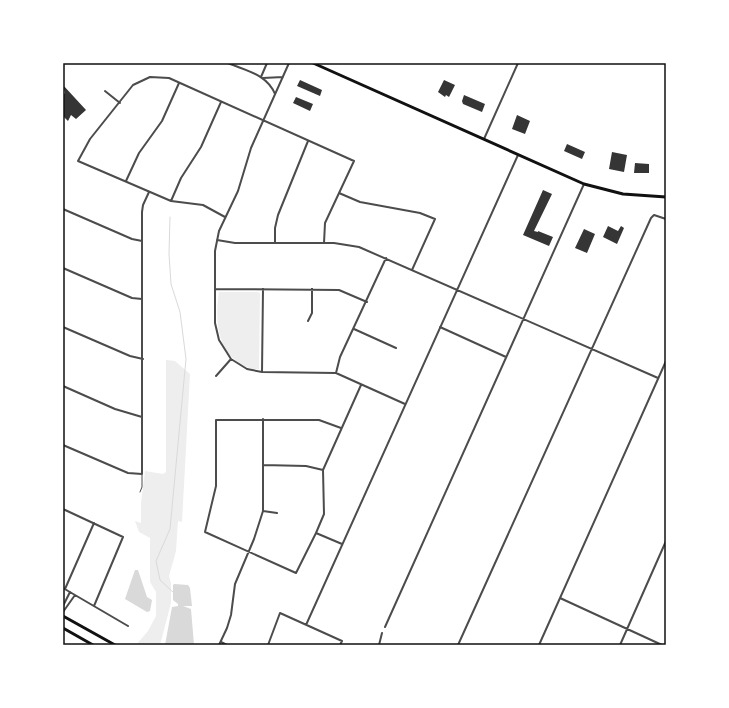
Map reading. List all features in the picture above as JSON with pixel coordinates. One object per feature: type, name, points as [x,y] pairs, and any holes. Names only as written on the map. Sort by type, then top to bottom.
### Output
[{"type":"main road","points":[[313,63],[584,184],[623,194],[666,197]]},
{"type":"main road","points":[[63,616],[114,645]]},
{"type":"main road","points":[[63,628],[93,645]]},
{"type":"street","points":[[228,63],[262,77],[284,77]]},
{"type":"street","points":[[262,77],[267,63]]},
{"type":"street","points":[[290,63],[247,157],[238,191],[225,217],[217,240],[215,289],[217,334],[223,349],[231,359],[247,369],[262,372],[336,373],[405,404]]},
{"type":"street","points":[[484,139],[518,63]]},
{"type":"street","points":[[225,217],[203,205],[171,201],[78,161],[90,140],[134,85],[146,79],[160,76],[179,83],[354,161],[326,223],[324,243]]},
{"type":"street","points":[[262,77],[272,88],[275,94]]},
{"type":"street","points":[[126,181],[139,153],[162,121],[179,83]]},
{"type":"street","points":[[106,91],[120,103]]},
{"type":"street","points":[[171,201],[181,178],[201,147],[221,102]]},
{"type":"street","points":[[275,243],[275,228],[278,216],[308,141]]},
{"type":"street","points":[[306,625],[518,155]]},
{"type":"street","points":[[385,627],[584,184]]},
{"type":"street","points":[[63,445],[128,473],[142,474],[142,241],[143,205],[149,191]]},
{"type":"street","points":[[339,193],[360,202],[420,213],[435,219],[412,270]]},
{"type":"street","points":[[63,209],[132,239],[142,241]]},
{"type":"street","points":[[458,645],[651,218],[654,215],[666,219]]},
{"type":"street","points":[[217,240],[234,243],[342,243],[359,246],[658,378]]},
{"type":"street","points":[[336,373],[340,357],[367,302],[386,258]]},
{"type":"street","points":[[63,268],[132,298],[142,300]]},
{"type":"street","points":[[215,289],[342,290],[367,302]]},
{"type":"street","points":[[262,372],[263,289]]},
{"type":"street","points":[[308,321],[312,313],[312,289]]},
{"type":"street","points":[[63,327],[130,356],[142,359]]},
{"type":"street","points":[[440,327],[506,357]]},
{"type":"street","points":[[354,329],[396,348]]},
{"type":"street","points":[[216,376],[231,359]]},
{"type":"street","points":[[539,645],[666,361]]},
{"type":"street","points":[[341,428],[319,420],[216,420],[216,486],[205,532],[296,573],[324,514],[323,470],[361,385]]},
{"type":"street","points":[[63,386],[115,409],[142,417]]},
{"type":"street","points":[[219,645],[231,615],[235,584],[249,552],[263,511],[263,419]]},
{"type":"street","points":[[263,465],[306,466],[323,470]]},
{"type":"street","points":[[63,510],[122,535],[124,540],[94,606]]},
{"type":"street","points":[[263,511],[278,513]]},
{"type":"street","points":[[94,523],[64,588],[128,626]]},
{"type":"street","points":[[316,533],[342,544]]},
{"type":"street","points":[[620,645],[666,541]]},
{"type":"street","points":[[63,606],[70,592]]},
{"type":"street","points":[[63,612],[75,595]]},
{"type":"street","points":[[560,598],[662,645]]},
{"type":"street","points":[[268,645],[280,613],[342,641],[340,645]]},
{"type":"street","points":[[379,645],[382,633]]},
{"type":"street","points":[[221,642],[227,645]]},
{"type":"lane","points":[[140,492],[142,487],[142,474]]},
{"type":"shaded area","points":[[219,292],[260,293],[259,369],[250,368],[241,364],[226,350],[219,332],[217,312]]},
{"type":"shaded area","points":[[166,360],[175,361],[190,374],[182,522],[178,521],[176,551],[169,576],[171,583],[171,603],[160,645],[136,645],[148,631],[156,616],[156,592],[150,582],[150,538],[139,532],[135,521],[141,523],[141,503],[145,471],[163,474],[166,472]]},
{"type":"shaded area","points":[[135,570],[138,570],[147,597],[152,600],[150,611],[147,612],[125,599]]},
{"type":"shaded area","points":[[174,584],[188,585],[190,588],[192,606],[183,606],[191,609],[194,645],[165,645],[172,607],[178,606],[178,604],[173,600]]},
{"type":"building","points":[[300,80],[322,90],[320,96],[297,86]]},
{"type":"building","points":[[444,80],[455,85],[449,97],[446,95],[445,97],[438,92]]},
{"type":"building","points":[[63,85],[86,110],[76,119],[71,115],[68,121],[63,116],[63,95],[65,93]]},
{"type":"building","points":[[464,95],[485,104],[482,112],[463,104],[462,101]]},
{"type":"building","points":[[296,97],[313,104],[310,111],[293,103]]},
{"type":"building","points":[[517,115],[530,121],[525,134],[512,129]]},
{"type":"building","points":[[567,144],[585,152],[582,159],[564,151]]},
{"type":"building","points":[[612,152],[627,155],[624,172],[609,169]]},
{"type":"building","points":[[635,163],[649,164],[649,173],[634,173]]},
{"type":"building","points":[[543,190],[552,194],[534,231],[538,231],[553,237],[549,246],[523,235]]},
{"type":"building","points":[[608,226],[618,231],[621,226],[624,228],[617,244],[603,237]]},
{"type":"building","points":[[584,229],[595,234],[587,253],[575,248]]},
{"type":"waterway","points":[[170,217],[169,254],[171,284],[180,312],[186,359],[170,529],[156,561],[160,580],[174,593]]}]
